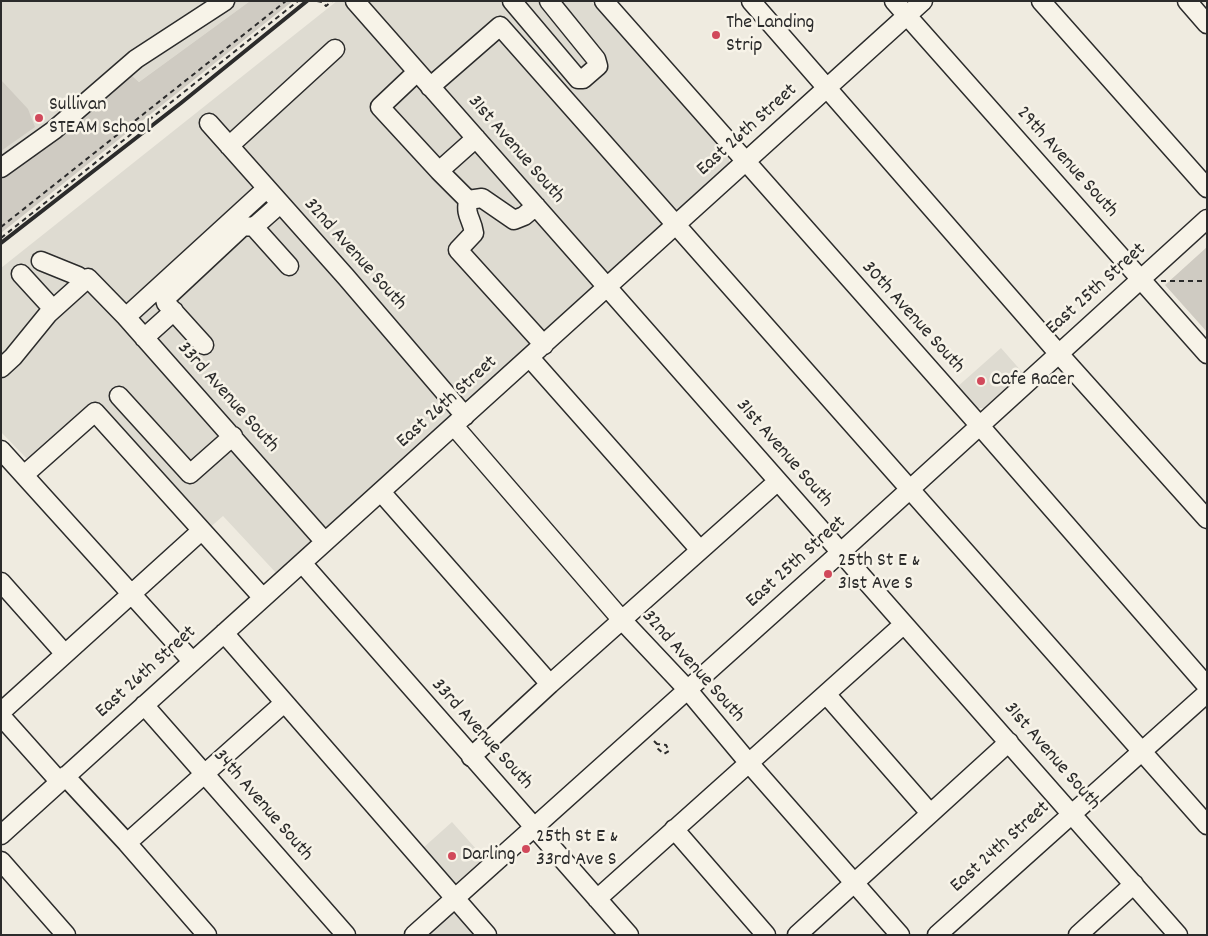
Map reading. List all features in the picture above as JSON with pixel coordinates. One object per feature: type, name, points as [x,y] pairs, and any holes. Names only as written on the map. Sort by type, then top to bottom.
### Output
[{"type":"street","points":[[1,168],[54,130],[136,59],[225,1]]},
{"type":"street","name":"31st Avenue South","points":[[355,1],[1178,935]]},
{"type":"street","points":[[512,1],[578,79],[584,79],[598,66],[596,59],[549,1]]},
{"type":"street","name":"30th Avenue South","points":[[604,1],[1207,686]]},
{"type":"street","points":[[750,1],[1059,354],[1207,519]]},
{"type":"street","name":"29th Avenue South","points":[[894,1],[1207,354]]},
{"type":"street","name":"East 26th Street","points":[[1,835],[923,1]]},
{"type":"street","points":[[1041,1],[1207,188]]},
{"type":"street","points":[[1187,1],[1207,24]]},
{"type":"street","points":[[430,87],[500,26],[1207,825]]},
{"type":"street","points":[[229,146],[335,49]]},
{"type":"street","points":[[417,72],[380,106],[468,200]]},
{"type":"street","name":"32nd Avenue South","points":[[209,123],[346,277],[621,619],[687,690],[900,935]]},
{"type":"street","points":[[440,170],[476,138]]},
{"type":"street","points":[[126,317],[266,189]]},
{"type":"street","points":[[468,200],[482,198],[514,220],[525,215],[536,206]]},
{"type":"street","points":[[468,200],[466,211],[474,233],[458,250],[544,345]]},
{"type":"street","points":[[254,227],[280,204]]},
{"type":"street","name":"East 25th Street","points":[[414,935],[911,489],[1207,219]]},
{"type":"street","points":[[204,345],[166,303],[166,296],[245,226],[254,227],[289,266]]},
{"type":"street","name":"33rd Avenue South","points":[[41,261],[78,276],[126,317],[325,542]]},
{"type":"street","points":[[21,274],[53,309]]},
{"type":"street","points":[[1,368],[13,357],[53,309],[88,283]]},
{"type":"street","points":[[144,338],[174,312]]},
{"type":"street","points":[[530,358],[700,550]]},
{"type":"street","points":[[119,396],[190,474],[233,436]]},
{"type":"street","points":[[24,475],[95,412],[263,598]]},
{"type":"street","points":[[1,450],[192,661]]},
{"type":"street","points":[[471,757],[621,619],[778,481]]},
{"type":"street","points":[[381,492],[550,684]]},
{"type":"street","points":[[1,712],[202,531]]},
{"type":"street","name":"33rd Avenue South","points":[[302,563],[629,935]]},
{"type":"street","points":[[1,582],[65,654]]},
{"type":"street","points":[[597,899],[904,624]]},
{"type":"street","points":[[224,633],[487,935]]},
{"type":"street","name":"East 24th Street","points":[[937,935],[1207,693]]},
{"type":"street","points":[[826,694],[930,813]]},
{"type":"street","points":[[127,843],[284,703]]},
{"type":"street","name":"34th Avenue South","points":[[144,705],[346,935]]},
{"type":"street","points":[[1,716],[127,843],[207,935]]},
{"type":"street","points":[[797,935],[1009,742]]},
{"type":"street","points":[[674,829],[766,935]]},
{"type":"street","points":[[1,861],[66,935]]},
{"type":"street","points":[[1078,935],[1134,884]]},
{"type":"path","points":[[1,228],[286,1]]},
{"type":"path","points":[[1,238],[298,1]]},
{"type":"path","points":[[317,1],[322,2],[326,6],[332,1]]},
{"type":"path","points":[[1161,281],[1207,281]]},
{"type":"path","points":[[654,740],[657,748],[664,754],[669,750],[666,745],[657,744]]},
{"type":"shaded area","name":"Sullivan STEAM School","points":[[1,1],[250,1],[139,82],[129,73],[37,153],[1,180]]},
{"type":"shaded area","points":[[250,1],[293,1],[1,233],[1,180],[37,153],[129,73],[139,82]]},
{"type":"shaded area","points":[[337,1],[591,1],[729,155],[729,163],[728,167],[591,289],[278,575],[223,516],[207,530],[94,406],[30,462],[1,432],[1,268]]},
{"type":"shaded area","points":[[1,80],[28,109],[35,127],[1,151]]},
{"type":"shaded area","points":[[1207,247],[1207,332],[1165,285]]},
{"type":"shaded area","points":[[1001,348],[1023,373],[984,408],[975,408],[956,388]]},
{"type":"shaded area","points":[[452,822],[485,859],[447,893],[414,856]]},
{"type":"shaded area","points":[[459,909],[481,935],[430,935]]},
{"type":"railway","points":[[1,243],[181,103],[307,1]]},
{"type":"place","name":"The Landing Strip","points":[[716,35]]},
{"type":"place","name":"Sullivan STEAM School","points":[[39,118]]},
{"type":"place","name":"Cafe Racer","points":[[981,381]]},
{"type":"place","name":"25th St E & 31st Ave S","points":[[828,574]]},
{"type":"place","name":"25th St E & 33rd Ave S","points":[[526,849]]},
{"type":"place","name":"Darling","points":[[452,856]]}]
